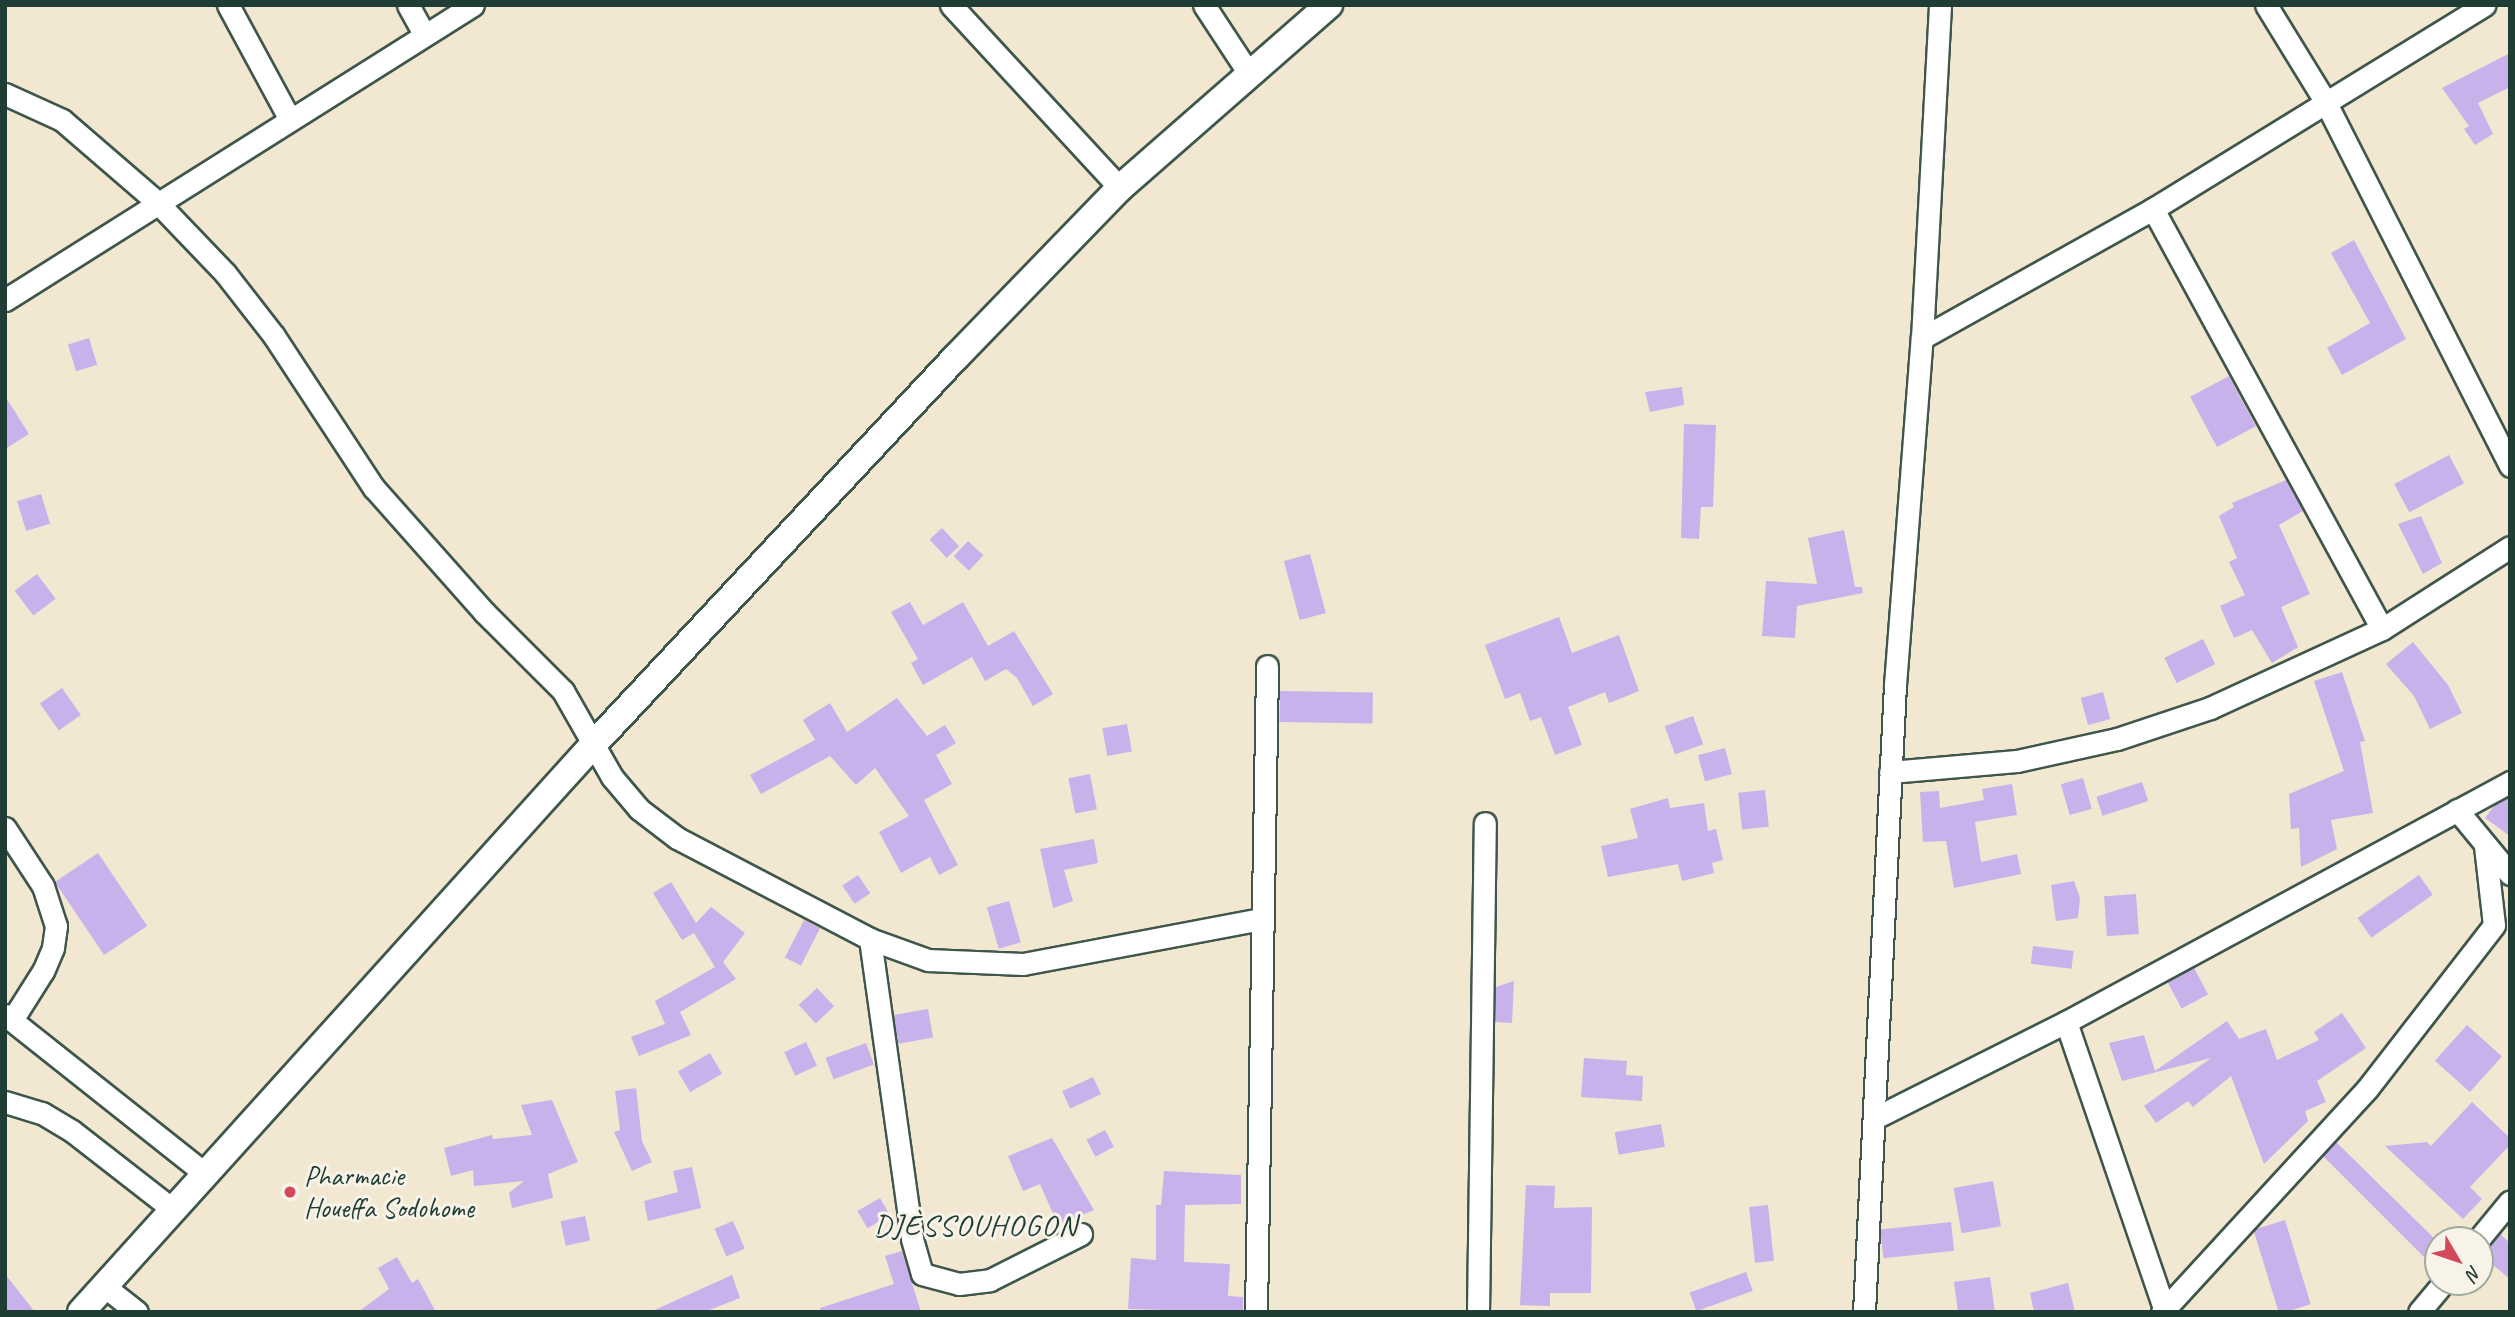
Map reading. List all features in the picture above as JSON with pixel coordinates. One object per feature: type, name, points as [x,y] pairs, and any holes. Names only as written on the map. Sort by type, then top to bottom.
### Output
[{"type":"street","points":[[228,5],[289,118]]},
{"type":"street","points":[[408,5],[424,34]]},
{"type":"street","points":[[5,300],[156,201],[473,5]]},
{"type":"street","points":[[951,5],[1120,188]]},
{"type":"street","points":[[1204,5],[1248,72]]},
{"type":"street","points":[[81,1312],[203,1172],[593,745],[1120,188],[1248,72],[1329,5]]},
{"type":"street","points":[[1864,1312],[1890,772],[1922,338],[1940,5]]},
{"type":"street","points":[[2266,5],[2325,101],[2510,466]]},
{"type":"street","points":[[1922,338],[2153,209],[2484,5]]},
{"type":"street","points":[[5,94],[62,120],[156,201],[225,273],[266,326],[374,488],[484,612],[563,691],[593,745],[639,809],[677,838],[870,939],[928,960],[1023,964],[1262,919]]},
{"type":"street","points":[[2153,209],[2382,629]]},
{"type":"street","points":[[1890,772],[2017,761],[2117,739],[2210,708],[2382,629],[2510,547]]},
{"type":"street","points":[[1256,1312],[1267,666]]},
{"type":"street","points":[[1875,1118],[2066,1021],[2510,782]]},
{"type":"street","points":[[2457,810],[2510,874]]},
{"type":"street","points":[[1478,1312],[1485,823]]},
{"type":"street","points":[[5,828],[43,886],[56,926],[53,948],[43,971],[9,1018],[203,1172]]},
{"type":"street","points":[[2066,1021],[2163,1310],[2367,1089],[2502,923],[2485,846]]},
{"type":"street","points":[[870,939],[912,1239],[922,1274],[959,1284],[990,1280],[1081,1234]]},
{"type":"street","points":[[5,1102],[42,1113],[72,1131],[171,1208]]},
{"type":"street","points":[[2489,1226],[2510,1201]]},
{"type":"street","points":[[104,1286],[137,1312]]},
{"type":"street","points":[[2419,1312],[2432,1296]]},
{"type":"building","points":[[2510,53],[2510,87],[2478,103],[2493,134],[2475,145],[2464,129],[2469,126],[2442,88]]},
{"type":"building","points":[[2354,240],[2406,339],[2342,375],[2327,348],[2370,323],[2331,253]]},
{"type":"building","points":[[89,338],[97,365],[76,371],[68,344]]},
{"type":"building","points":[[2229,376],[2256,426],[2217,447],[2190,397]]},
{"type":"building","points":[[1682,387],[1684,405],[1650,412],[1645,392]]},
{"type":"building","points":[[5,396],[29,434],[5,449]]},
{"type":"building","points":[[1684,424],[1716,425],[1713,507],[1701,507],[1699,539],[1681,538]]},
{"type":"building","points":[[2449,455],[2464,483],[2409,512],[2394,484]]},
{"type":"building","points":[[2286,480],[2303,511],[2279,525],[2310,594],[2281,607],[2298,647],[2272,663],[2252,630],[2234,638],[2220,606],[2245,595],[2229,562],[2237,558],[2219,516],[2234,507],[2232,503]]},
{"type":"building","points":[[41,494],[50,524],[26,531],[17,501]]},
{"type":"building","points":[[2421,516],[2442,563],[2423,574],[2398,524]]},
{"type":"building","points":[[942,528],[959,546],[947,558],[930,540]]},
{"type":"building","points":[[1844,530],[1855,587],[1862,587],[1863,593],[1797,606],[1795,638],[1762,636],[1766,581],[1817,584],[1808,538]]},
{"type":"building","points":[[968,541],[983,555],[969,571],[954,556]]},
{"type":"building","points":[[1310,554],[1326,613],[1300,620],[1284,561]]},
{"type":"building","points":[[37,574],[56,599],[33,616],[15,591]]},
{"type":"building","points":[[910,602],[923,625],[963,602],[988,646],[1014,631],[1053,694],[1033,706],[1017,678],[1006,669],[985,681],[972,657],[923,685],[911,663],[918,659],[891,612]]},
{"type":"building","points":[[1559,617],[1572,653],[1619,635],[1639,691],[1609,703],[1605,692],[1568,707],[1582,745],[1555,755],[1541,717],[1530,721],[1520,693],[1505,699],[1485,645]]},
{"type":"building","points":[[2203,639],[2215,664],[2177,683],[2164,658]]},
{"type":"building","points":[[2413,642],[2448,685],[2462,713],[2430,729],[2414,696],[2386,664]]},
{"type":"building","points":[[2342,672],[2365,741],[2360,742],[2373,813],[2331,820],[2337,849],[2301,867],[2299,828],[2291,829],[2289,794],[2344,771],[2314,681]]},
{"type":"building","points":[[62,688],[81,715],[59,731],[40,703]]},
{"type":"building","points":[[1280,691],[1373,693],[1372,724],[1279,722]]},
{"type":"building","points":[[2103,692],[2110,719],[2088,725],[2081,698]]},
{"type":"building","points":[[897,698],[927,736],[945,725],[956,743],[936,755],[952,784],[924,800],[958,865],[939,875],[930,857],[901,873],[879,832],[909,816],[875,768],[856,785],[830,756],[761,794],[750,775],[815,740],[803,720],[830,703],[847,732]]},
{"type":"building","points":[[1693,716],[1703,744],[1675,754],[1665,726]]},
{"type":"building","points":[[1127,724],[1132,752],[1107,756],[1102,728]]},
{"type":"building","points":[[1725,748],[1732,774],[1705,781],[1698,755]]},
{"type":"building","points":[[1090,774],[1097,809],[1075,814],[1068,778]]},
{"type":"building","points":[[2083,778],[2092,809],[2070,815],[2061,784]]},
{"type":"building","points":[[2142,782],[2148,801],[2103,816],[2096,797]]},
{"type":"building","points":[[2012,784],[2017,815],[1975,822],[1981,862],[2017,854],[2021,874],[1954,888],[1946,841],[1923,842],[1920,792],[1939,791],[1940,808],[1984,800],[1982,789]]},
{"type":"building","points":[[1765,790],[1769,827],[1742,830],[1738,793]]},
{"type":"building","points":[[2510,797],[2510,836],[2485,818],[2494,806]]},
{"type":"building","points":[[1668,798],[1670,808],[1704,803],[1708,831],[1716,829],[1723,860],[1712,863],[1714,873],[1682,881],[1678,864],[1608,877],[1601,846],[1638,838],[1630,809]]},
{"type":"building","points":[[1094,839],[1098,863],[1064,870],[1073,901],[1053,908],[1040,849]]},
{"type":"building","points":[[98,853],[147,926],[104,955],[55,882]]},
{"type":"building","points":[[858,875],[870,893],[855,904],[842,886]]},
{"type":"building","points":[[2419,875],[2433,895],[2371,938],[2358,918]]},
{"type":"building","points":[[2074,881],[2080,898],[2078,918],[2056,921],[2051,885]]},
{"type":"building","points":[[671,882],[696,923],[711,907],[745,933],[723,962],[736,979],[680,1012],[691,1035],[639,1056],[631,1037],[665,1024],[655,1001],[715,967],[694,933],[682,940],[653,893]]},
{"type":"building","points":[[2136,894],[2139,934],[2107,936],[2104,896]]},
{"type":"building","points":[[1009,901],[1021,942],[999,949],[987,907]]},
{"type":"building","points":[[804,920],[820,928],[801,966],[785,957]]},
{"type":"building","points":[[2033,946],[2074,951],[2072,969],[2031,964]]},
{"type":"building","points":[[2194,968],[2208,994],[2182,1009],[2168,982]]},
{"type":"building","points":[[1514,981],[1512,1023],[1495,1022],[1496,987]]},
{"type":"building","points":[[817,988],[834,1006],[816,1023],[799,1005]]},
{"type":"building","points":[[928,1009],[933,1038],[899,1044],[894,1015]]},
{"type":"building","points":[[2342,1013],[2366,1048],[2317,1081],[2326,1102],[2305,1111],[2308,1121],[2264,1164],[2231,1076],[2193,1107],[2188,1101],[2156,1123],[2144,1106],[2211,1058],[2122,1081],[2109,1043],[2144,1035],[2155,1071],[2227,1021],[2239,1039],[2266,1029],[2277,1060],[2319,1040],[2314,1032]]},
{"type":"building","points":[[2467,1025],[2502,1056],[2470,1092],[2435,1061]]},
{"type":"building","points":[[806,1042],[817,1066],[795,1076],[784,1052]]},
{"type":"building","points":[[866,1043],[874,1065],[833,1079],[826,1058]]},
{"type":"building","points":[[710,1053],[722,1074],[690,1092],[678,1072]]},
{"type":"building","points":[[1584,1058],[1627,1061],[1626,1075],[1643,1076],[1642,1101],[1581,1097]]},
{"type":"building","points":[[1093,1077],[1101,1094],[1070,1109],[1062,1091]]},
{"type":"building","points":[[636,1088],[642,1141],[652,1162],[632,1171],[614,1132],[620,1130],[615,1091]]},
{"type":"building","points":[[552,1100],[578,1162],[548,1174],[553,1198],[512,1208],[509,1193],[524,1181],[474,1186],[473,1170],[451,1176],[444,1148],[492,1135],[493,1139],[532,1135],[521,1105]]},
{"type":"building","points":[[2472,1102],[2510,1138],[2510,1145],[2470,1187],[2482,1199],[2463,1219],[2385,1146],[2427,1142],[2431,1146]]},
{"type":"building","points":[[1661,1124],[1665,1147],[1619,1155],[1615,1132]]},
{"type":"building","points":[[1105,1130],[1114,1147],[1095,1157],[1086,1140]]},
{"type":"building","points":[[1052,1138],[1094,1210],[1058,1225],[1040,1184],[1023,1191],[1008,1156]]},
{"type":"building","points":[[2336,1142],[2424,1228],[2424,1257],[2323,1156]]},
{"type":"building","points":[[692,1167],[701,1208],[648,1221],[644,1201],[678,1192],[673,1171]]},
{"type":"building","points":[[1164,1171],[1241,1175],[1241,1204],[1185,1205],[1184,1262],[1230,1264],[1228,1296],[1243,1297],[1243,1312],[1128,1309],[1131,1258],[1156,1260],[1156,1205],[1161,1205]]},
{"type":"building","points":[[1993,1181],[2001,1226],[1962,1233],[1954,1188]]},
{"type":"building","points":[[1526,1185],[1555,1186],[1554,1208],[1592,1207],[1591,1293],[1550,1293],[1550,1306],[1520,1305]]},
{"type":"building","points":[[880,1198],[890,1215],[867,1228],[857,1211]]},
{"type":"building","points":[[1768,1205],[1774,1261],[1755,1263],[1749,1207]]},
{"type":"building","points":[[585,1216],[590,1240],[566,1246],[561,1221]]},
{"type":"building","points":[[2285,1220],[2311,1304],[2279,1312],[2253,1230]]},
{"type":"building","points":[[733,1221],[745,1249],[726,1256],[715,1229]]},
{"type":"building","points":[[1951,1222],[1954,1251],[1883,1258],[1880,1229]]},
{"type":"building","points":[[2500,1234],[2510,1243],[2510,1279],[2494,1266],[2494,1241]]},
{"type":"building","points":[[902,1251],[921,1312],[820,1312],[820,1308],[894,1284],[885,1256]]},
{"type":"building","points":[[397,1257],[412,1283],[418,1279],[436,1312],[358,1312],[389,1289],[378,1268]]},
{"type":"building","points":[[1746,1272],[1753,1291],[1696,1311],[1690,1293]]},
{"type":"building","points":[[5,1274],[35,1312],[5,1312]]},
{"type":"building","points":[[732,1275],[740,1298],[704,1312],[650,1312]]},
{"type":"building","points":[[1990,1277],[1995,1312],[1958,1312],[1954,1282]]},
{"type":"building","points":[[2068,1283],[2075,1312],[2034,1312],[2030,1293]]},
{"type":"place","name":"Pharmacie Houeffa Sodohome","points":[[290,1192]]},
{"type":"district","name":"DJÈSSOUHOGON","points":[[976,1225]]}]
